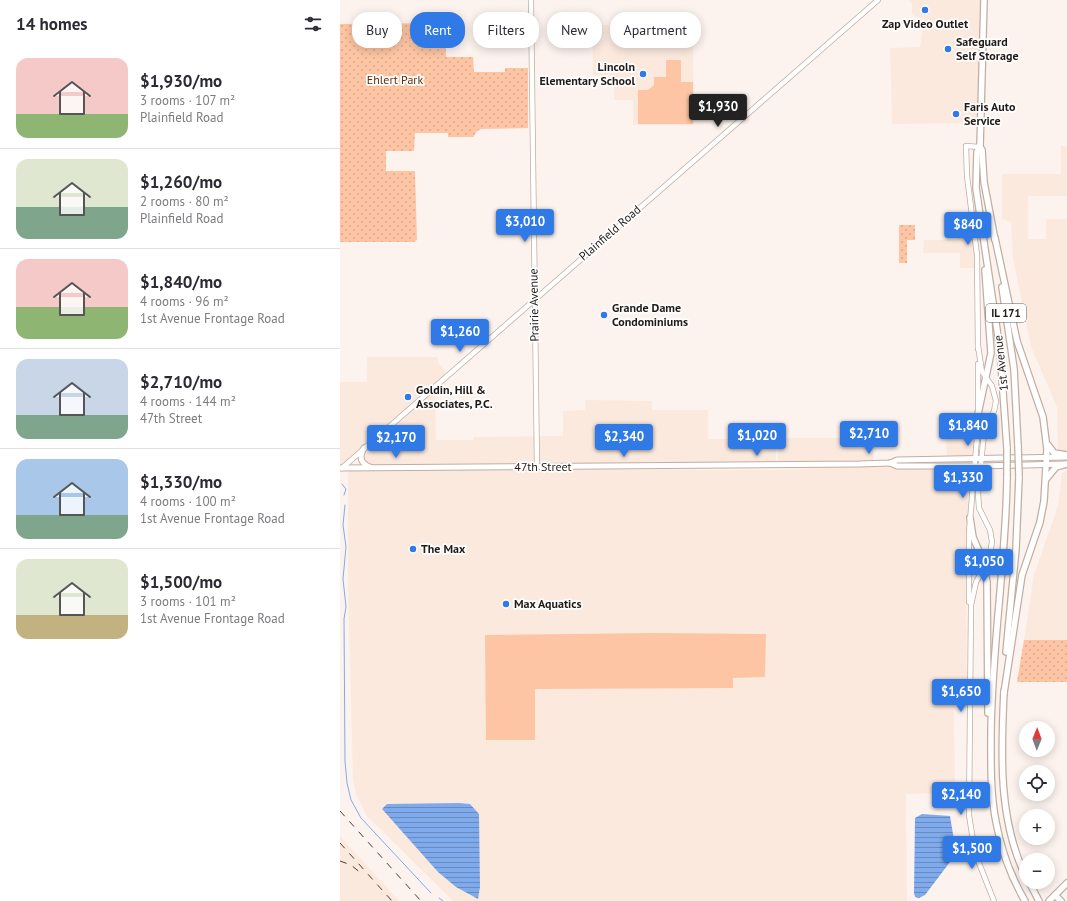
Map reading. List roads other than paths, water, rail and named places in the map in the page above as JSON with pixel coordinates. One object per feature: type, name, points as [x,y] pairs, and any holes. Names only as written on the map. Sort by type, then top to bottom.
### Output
[{"type":"main road","name":"1st Avenue","points":[[984,0],[980,147],[982,150],[984,182],[995,238],[1013,363],[1018,446],[1019,477],[1016,549],[1004,693],[1003,752],[1006,807],[1012,840],[1019,860]]},
{"type":"main road","name":"1st Avenue","points":[[980,147],[977,152],[976,176],[1001,363],[1007,448],[1005,536],[992,696],[991,765],[996,822],[1010,870],[1025,901]]},
{"type":"main road","points":[[978,414],[990,362],[991,341],[982,228]]},
{"type":"main road","points":[[995,238],[1017,341],[1043,417],[1047,442],[1046,482],[1042,513],[1022,575],[1004,693]]},
{"type":"main road","points":[[1047,442],[1049,448],[1054,453],[1067,456]]},
{"type":"main road","points":[[364,448],[360,457],[362,461],[373,468]]},
{"type":"main road","name":"47th Street","points":[[341,468],[890,463],[897,460],[1067,456]]},
{"type":"main road","name":"47th Street","points":[[890,463],[897,466],[956,467],[1067,464]]},
{"type":"main road","points":[[1046,482],[1052,470],[1067,464]]},
{"type":"main road","points":[[956,467],[966,472],[972,482]]},
{"type":"main road","points":[[970,518],[974,537],[984,568],[987,593],[988,718],[991,765]]},
{"type":"main road","points":[[1049,901],[1067,883]]},
{"type":"main road","points":[[1032,889],[1039,901]]},
{"type":"main road","points":[[1055,895],[1061,901]]},
{"type":"street","name":"Prairie Avenue","points":[[531,0],[537,467]]},
{"type":"street","name":"Plainfield Road","points":[[341,468],[878,0]]},
{"type":"street","points":[[980,147],[966,146],[967,176],[977,255],[978,346],[978,414],[970,518],[969,815],[975,853],[994,901]]},
{"type":"street","points":[[970,625],[974,589],[979,575],[989,559],[992,542],[990,530],[979,508],[978,493],[985,428],[994,411],[996,401],[994,391],[986,380],[980,367],[978,346]]},
{"type":"water","points":[[387,804],[470,804],[479,814],[480,887],[478,899],[456,887],[438,872],[382,809]]},
{"type":"water","points":[[922,814],[950,816],[955,846],[953,858],[925,895],[919,898],[915,897],[914,893],[915,818]]},
{"type":"waterway","points":[[342,484],[346,489],[344,495]]},
{"type":"waterway","points":[[345,505],[343,525],[346,547],[343,579],[346,607],[344,619],[345,761],[347,783],[351,800],[361,818],[431,893]]},
{"type":"waterway","points":[[439,898],[443,901]]},
{"type":"railway","points":[[340,811],[421,901]]},
{"type":"railway","points":[[340,843],[392,901]]},
{"type":"railway","points":[[340,861],[351,865],[362,874]]},
{"type":"place","name":"Zap Video Outlet","points":[[925,10]]},
{"type":"place","name":"Safeguard Self Storage","points":[[948,49]]},
{"type":"place","name":"Lincoln Elementary School","points":[[643,74]]},
{"type":"place","name":"Faris Auto Service","points":[[956,114]]},
{"type":"place","name":"Grande Dame Condominiums","points":[[604,315]]},
{"type":"place","name":"Goldin, Hill & Associates, P.C.","points":[[408,397]]},
{"type":"place","name":"The Max","points":[[413,549]]},
{"type":"place","name":"Max Aquatics","points":[[506,604]]},
{"type":"park label","name":"Ehlert Park","points":[[395,80]]}]
